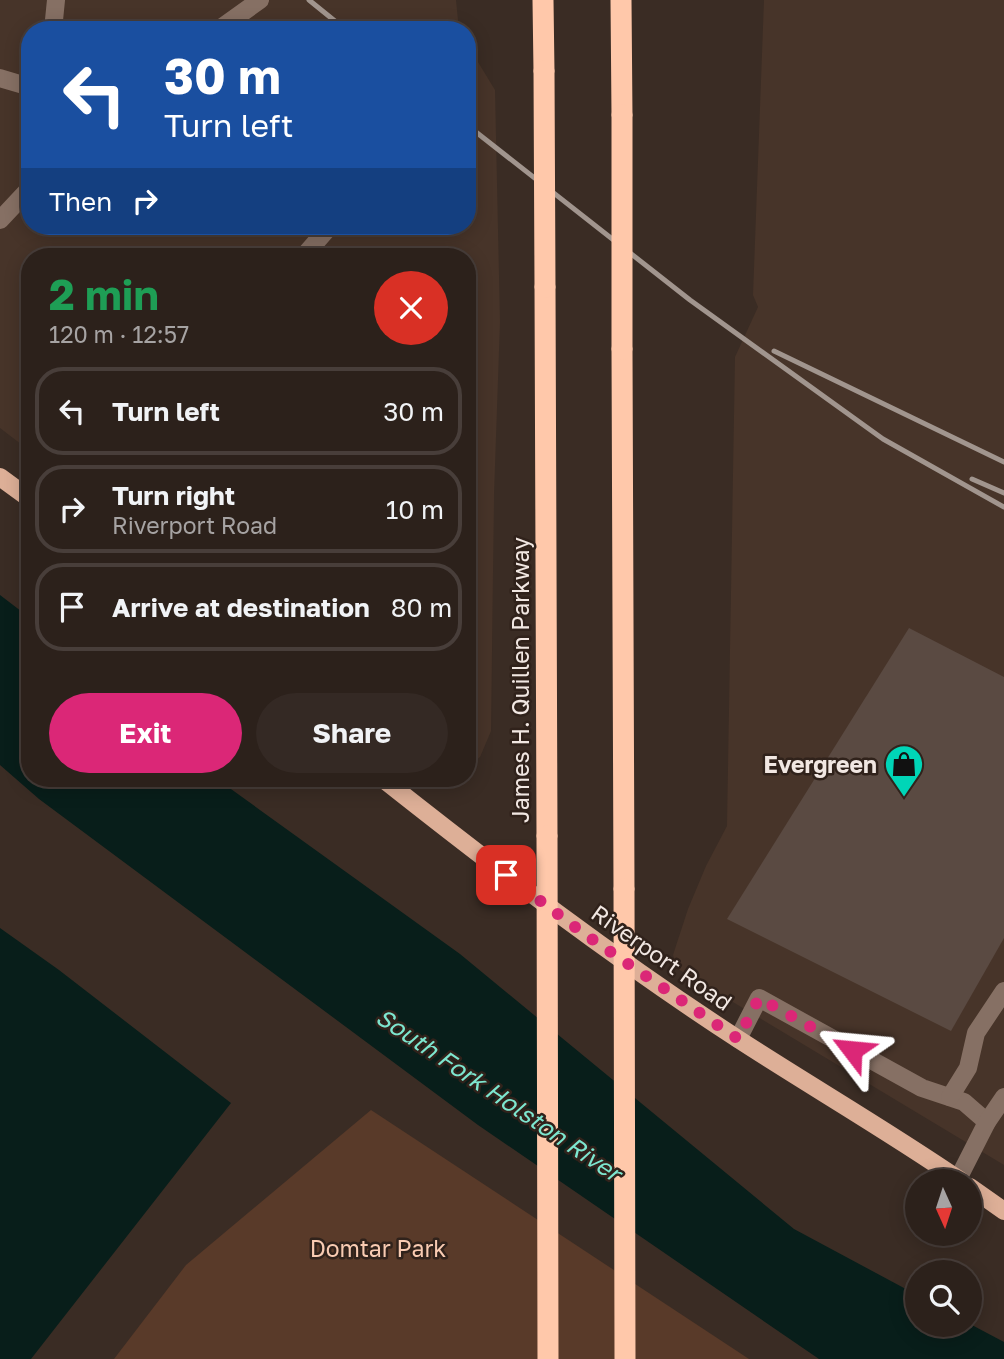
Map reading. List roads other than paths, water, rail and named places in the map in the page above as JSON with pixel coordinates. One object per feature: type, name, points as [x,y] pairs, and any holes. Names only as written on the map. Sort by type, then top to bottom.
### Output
[{"type":"highway","name":"James H. Quillen Parkway","points":[[543,0],[548,1359]]},
{"type":"highway","points":[[621,0],[625,1359]]},
{"type":"main road","points":[[0,477],[21,492]]},
{"type":"main road","name":"Riverport Road","points":[[393,787],[583,933],[738,1039],[943,1169]]},
{"type":"main road","name":"Riverport Road","points":[[982,1195],[1004,1211]]},
{"type":"street","points":[[54,21],[56,0]]},
{"type":"street","points":[[231,21],[260,0]]},
{"type":"street","points":[[0,78],[21,84]]},
{"type":"street","points":[[0,220],[21,198]]},
{"type":"street","points":[[950,1097],[968,1068],[976,1033],[1004,990]]},
{"type":"street","points":[[738,1039],[759,998],[922,1088],[964,1102],[987,1122]]},
{"type":"street","points":[[968,1169],[987,1122],[1004,1097]]},
{"type":"water","points":[[0,595],[21,611],[21,783],[0,765]]},
{"type":"water","name":"South Fork Holston River","points":[[25,787],[228,787],[460,954],[794,1229],[905,1289],[905,1337],[982,1337],[982,1330],[1004,1342],[1004,1359],[819,1359],[478,1125]]},
{"type":"water","points":[[0,928],[59,970],[231,1103],[31,1359],[0,1359]]},
{"type":"railway","points":[[309,0],[335,21]]},
{"type":"railway","points":[[476,132],[690,300],[883,439],[1004,507]]},
{"type":"railway","points":[[774,351],[1004,462]]},
{"type":"railway","points":[[972,479],[1004,493]]},
{"type":"place","name":"Evergreen","points":[[904,798]]},
{"type":"park label","name":"Domtar Park","points":[[378,1248]]}]
